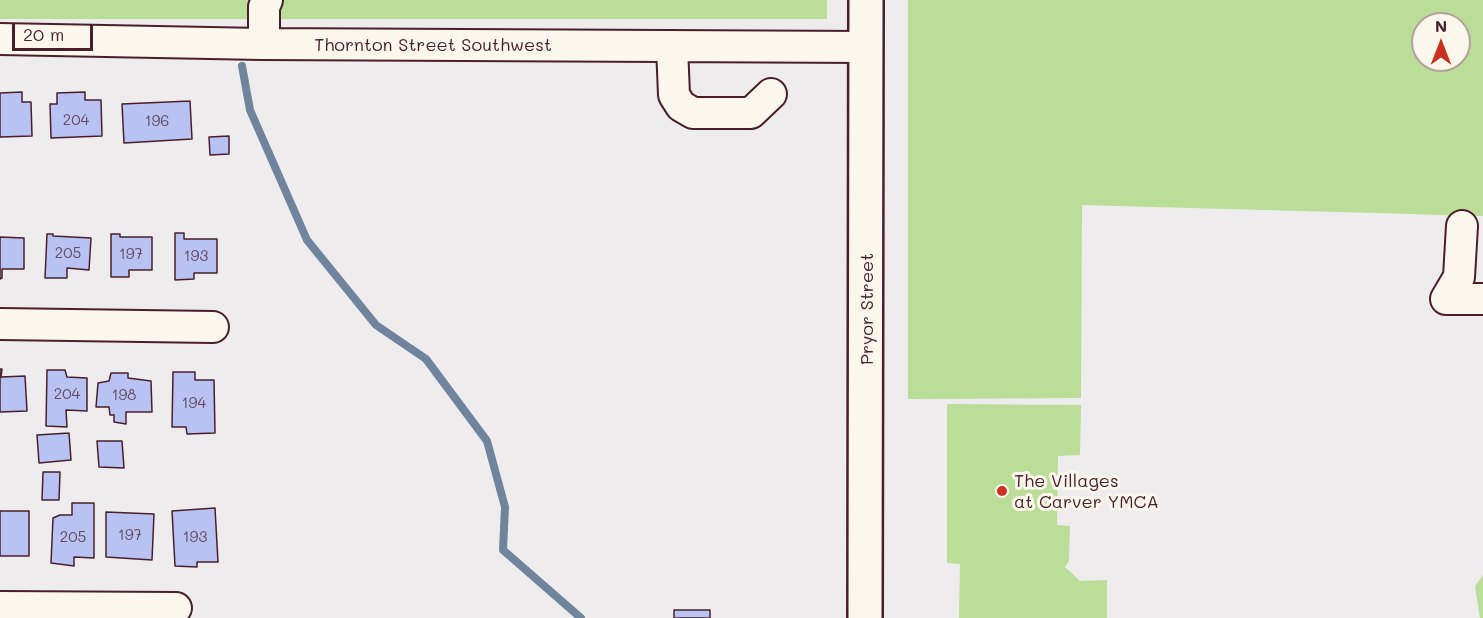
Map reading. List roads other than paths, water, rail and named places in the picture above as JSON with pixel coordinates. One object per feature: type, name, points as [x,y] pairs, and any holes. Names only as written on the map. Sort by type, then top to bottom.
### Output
[{"type":"main road","name":"Pryor Street","points":[[865,618],[866,0]]},
{"type":"street","points":[[264,44],[264,7],[267,0]]},
{"type":"street","name":"Thornton Street Southwest","points":[[0,39],[264,44],[866,47]]},
{"type":"street","points":[[672,46],[674,95],[681,106],[693,113],[751,113],[771,94]]},
{"type":"street","points":[[1462,226],[1472,260],[1446,299],[1483,298]]},
{"type":"street","points":[[0,324],[213,327]]},
{"type":"street","points":[[0,607],[176,608]]},
{"type":"waterway","points":[[242,66],[250,110],[307,240],[376,325],[426,359],[487,441],[505,507],[503,550],[581,618]]},
{"type":"place","name":"The Villages at Carver YMCA","points":[[1002,491]]}]
